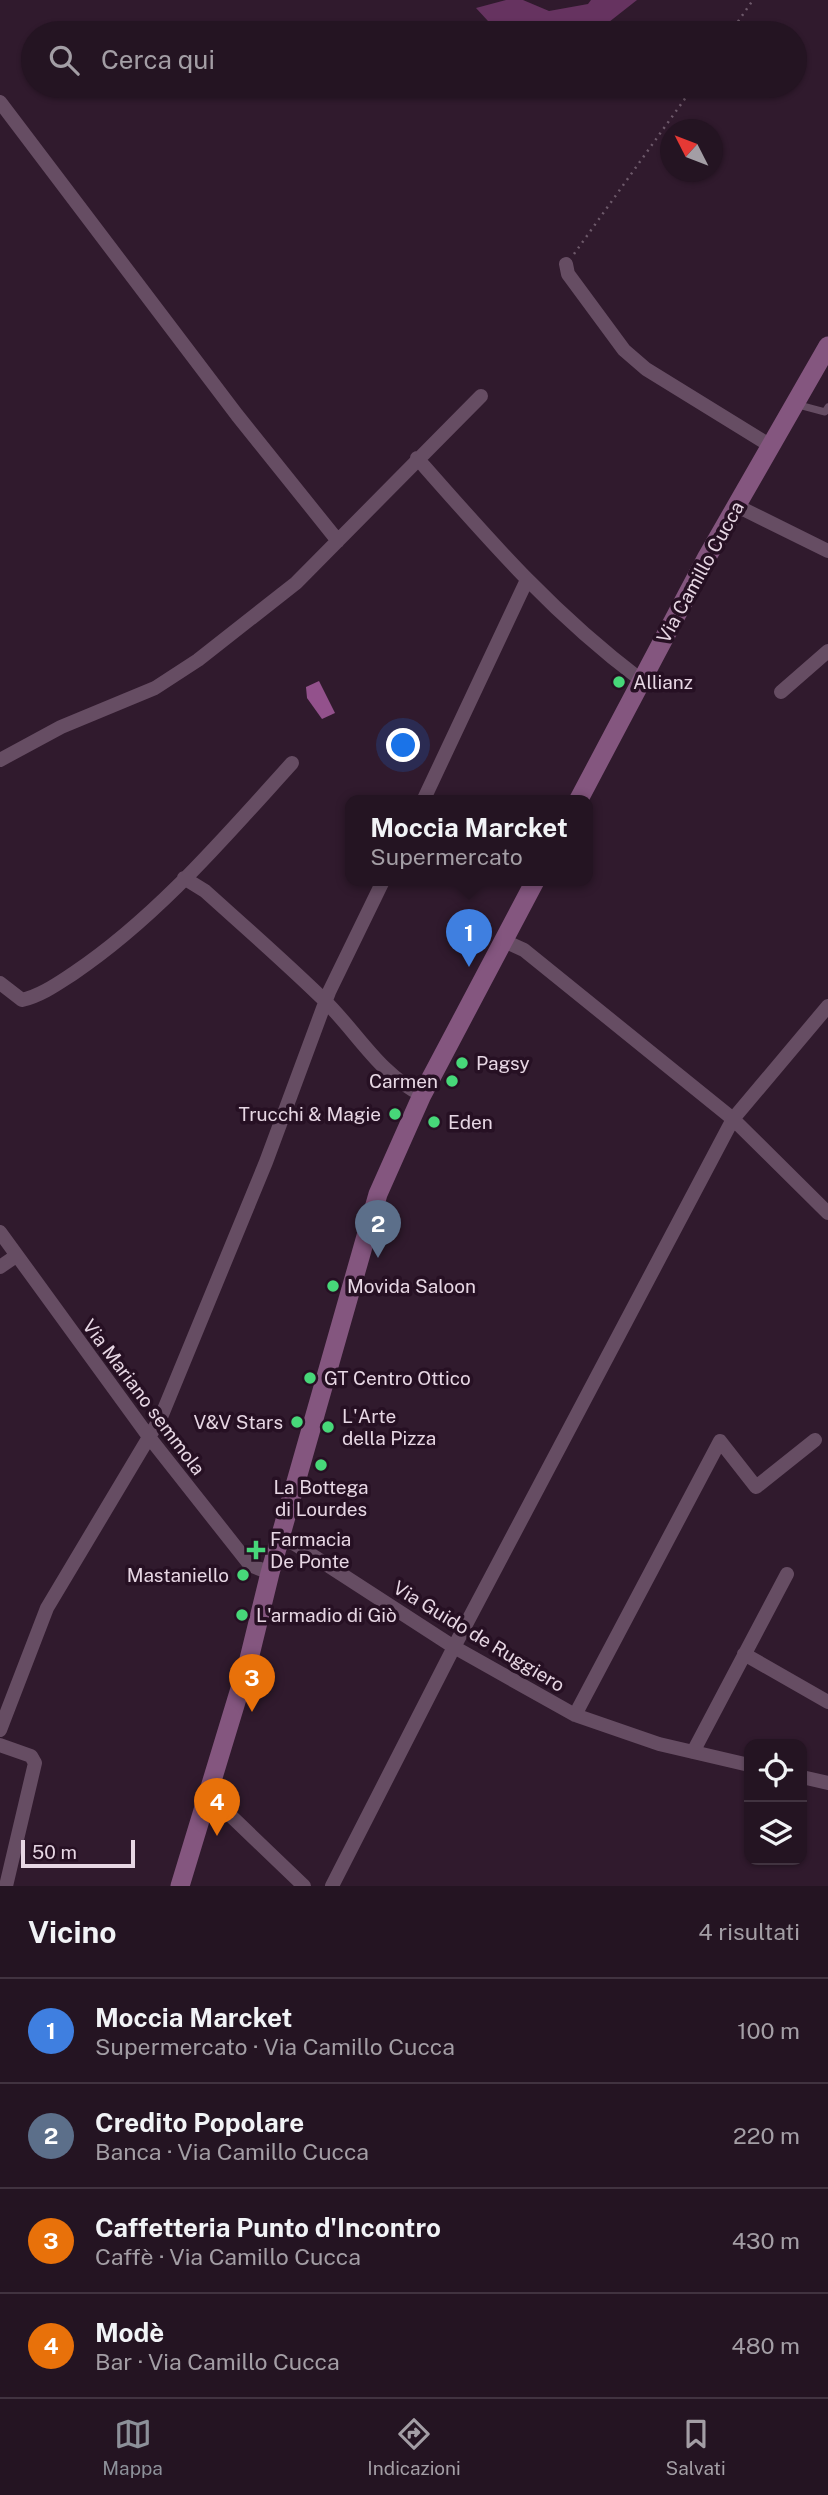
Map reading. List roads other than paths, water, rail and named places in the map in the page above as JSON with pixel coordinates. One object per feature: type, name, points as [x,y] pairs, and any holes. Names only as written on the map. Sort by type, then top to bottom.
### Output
[{"type":"street","points":[[0,102],[237,415],[338,541]]},
{"type":"street","points":[[566,264],[568,274],[624,350],[646,369],[771,446]]},
{"type":"street","name":"Via Camillo Cucca","points":[[581,795],[737,506],[826,353]]},
{"type":"street","points":[[0,760],[61,727],[155,688],[198,660],[280,597],[481,396]]},
{"type":"street","points":[[417,458],[526,582],[592,643],[641,680]]},
{"type":"street","points":[[737,506],[828,551]]},
{"type":"street","points":[[426,795],[526,582]]},
{"type":"street","points":[[781,692],[828,650]]},
{"type":"street","points":[[0,983],[22,1000],[38,996],[107,950],[184,878],[292,763]]},
{"type":"street","points":[[184,878],[205,891],[326,1001],[371,1057],[408,1088],[422,1096]]},
{"type":"street","points":[[0,1730],[47,1608],[161,1417],[266,1162],[326,1001],[381,886]]},
{"type":"street","points":[[180,1886],[249,1659],[270,1573],[378,1194],[422,1096],[533,886]]},
{"type":"street","points":[[504,941],[524,950],[733,1119],[828,1213]]},
{"type":"street","points":[[332,1886],[454,1647],[733,1119],[828,1006]]},
{"type":"street","name":"Via Mariano semmola","points":[[0,1232],[149,1437],[250,1565],[270,1573]]},
{"type":"street","points":[[0,1267],[16,1256]]},
{"type":"street","points":[[575,1715],[720,1441],[756,1487],[816,1440]]},
{"type":"street","name":"Via Guido de Ruggiero","points":[[280,1539],[295,1544],[454,1647],[575,1715],[659,1744],[744,1764]]},
{"type":"street","points":[[693,1752],[787,1574]]},
{"type":"street","points":[[744,1654],[828,1702]]},
{"type":"street","points":[[0,1745],[31,1756],[35,1763],[6,1886]]},
{"type":"street","points":[[807,1777],[826,1779]]},
{"type":"street","points":[[208,1794],[304,1886]]},
{"type":"lane","points":[[795,404],[825,412],[828,407]]},
{"type":"place","name":"Allianz","points":[[619,682]]},
{"type":"place","name":"Moccia Marcket","points":[[469,967]]},
{"type":"place","name":"Pagsy","points":[[462,1063]]},
{"type":"place","name":"Carmen","points":[[452,1081]]},
{"type":"place","name":"Trucchi & Magie","points":[[395,1114]]},
{"type":"place","name":"Eden","points":[[434,1122]]},
{"type":"place","name":"Credito Popolare","points":[[378,1258]]},
{"type":"place","name":"Movida Saloon","points":[[333,1286]]},
{"type":"place","name":"GT Centro Ottico","points":[[310,1378]]},
{"type":"place","name":"V&V Stars","points":[[297,1422]]},
{"type":"place","name":"L'Arte della Pizza","points":[[328,1427]]},
{"type":"place","name":"La Bottega di Lourdes","points":[[321,1465]]},
{"type":"place","name":"Farmacia De Ponte","points":[[256,1550]]},
{"type":"place","name":"Mastaniello","points":[[243,1575]]},
{"type":"place","name":"L'armadio di Giò","points":[[242,1615]]},
{"type":"place","name":"Caffetteria Punto d'Incontro","points":[[252,1712]]},
{"type":"place","name":"Modè","points":[[217,1836]]}]
